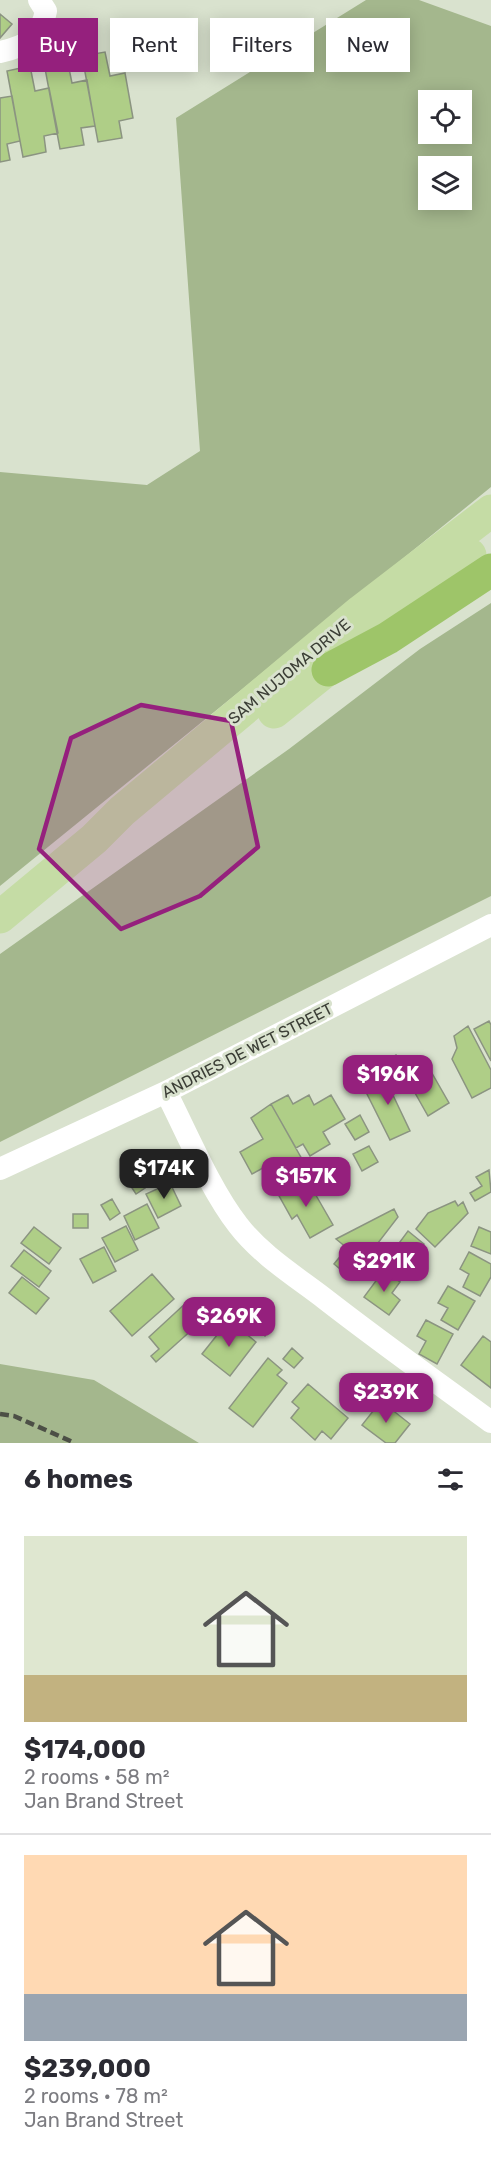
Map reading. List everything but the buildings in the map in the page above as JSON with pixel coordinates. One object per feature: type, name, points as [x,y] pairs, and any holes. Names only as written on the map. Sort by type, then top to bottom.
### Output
[{"type":"highway","points":[[328,670],[388,638],[491,570]]},
{"type":"main road","name":"SAM NUJOMA DRIVE","points":[[0,917],[94,839],[122,811],[361,611],[491,511]]},
{"type":"main road","name":"SAM NUJOMA DRIVE","points":[[94,839],[149,808],[328,670],[491,537]]},
{"type":"street","points":[[0,52],[36,37],[44,22],[46,11],[39,0]]},
{"type":"street","name":"ANDRIES DE WET STREET","points":[[0,1169],[166,1092],[491,925]]},
{"type":"street","points":[[166,1092],[224,1203],[238,1225],[254,1242],[389,1348],[491,1422]]},
{"type":"highlighted area","points":[[141,705],[231,721],[258,847],[200,896],[121,929],[39,849],[71,738]]},
{"type":"green space","points":[[366,0],[419,0],[491,26],[491,487],[0,886],[0,472],[147,485],[200,451],[176,118],[250,72],[314,72],[314,32],[326,25],[326,72],[410,72],[410,18],[337,18]]},
{"type":"green space","points":[[491,603],[491,896],[0,1142],[0,954],[289,749],[420,649]]},
{"type":"green space","points":[[0,1364],[94,1380],[199,1443],[0,1443]]},
{"type":"railway","points":[[0,1414],[14,1416],[75,1443]]}]
